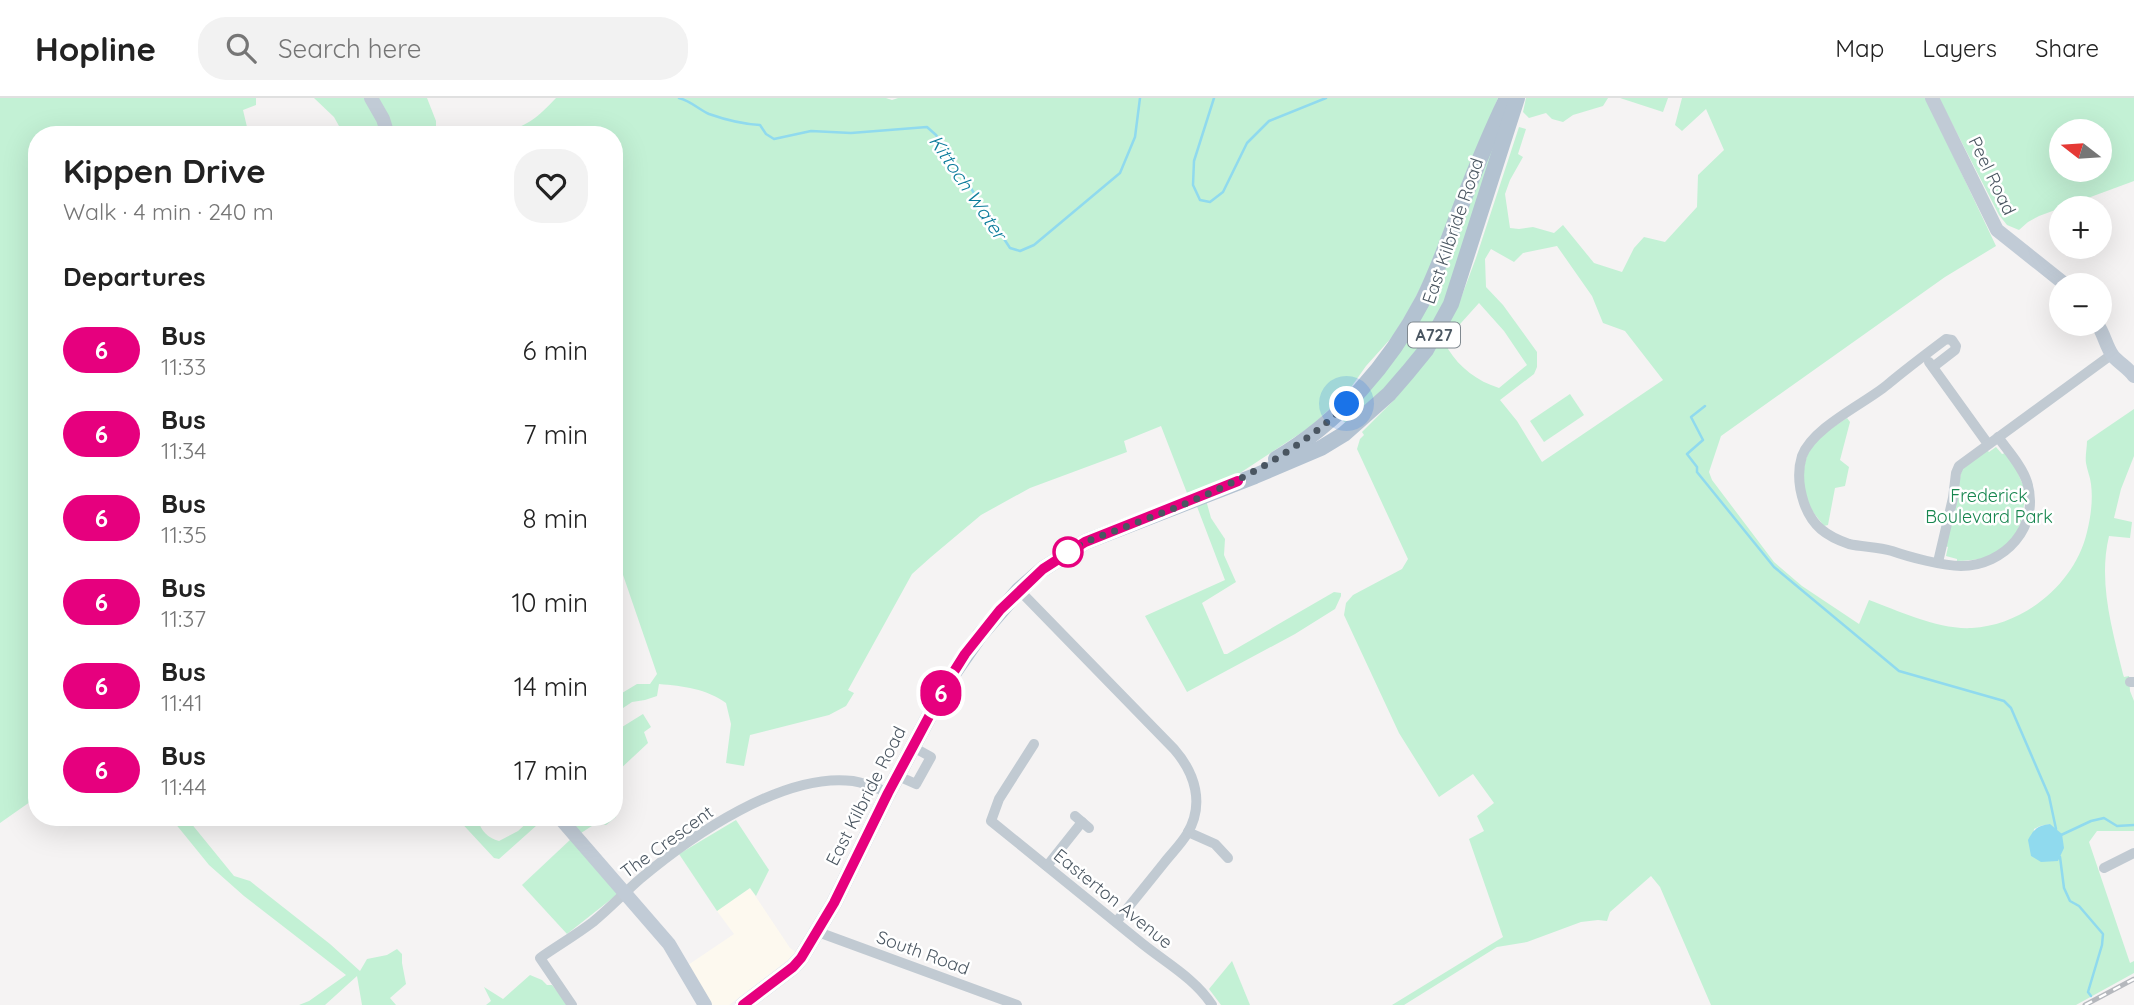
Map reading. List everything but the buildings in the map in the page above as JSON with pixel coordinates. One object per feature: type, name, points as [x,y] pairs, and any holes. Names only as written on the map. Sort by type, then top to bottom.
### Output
[{"type":"main road","name":"East Kilbride Road","points":[[1238,481],[1292,449],[1331,419],[1391,353],[1423,301],[1507,98]]},
{"type":"main road","name":"East Kilbride Road","points":[[743,1005],[801,958],[818,932],[948,681],[965,654],[1019,590],[1043,569],[1085,542],[1321,448],[1344,434],[1389,394],[1426,350],[1440,326],[1459,281],[1517,98]]},
{"type":"main road","points":[[1331,419],[1339,425],[1344,434]]},
{"type":"street","points":[[372,98],[385,126]]},
{"type":"street","name":"Peel Road","points":[[1932,98],[1997,230],[2051,273]]},
{"type":"street","points":[[2105,336],[2112,355],[2134,376]]},
{"type":"street","points":[[1933,367],[1955,350],[1956,346],[1951,340],[1946,339],[1889,384],[1829,424],[1812,441],[1802,456],[1799,491],[1811,519],[1819,528],[1849,544],[1959,566],[1983,564],[2003,554],[2015,543],[2028,519],[2028,483],[1998,437]]},
{"type":"street","points":[[1938,562],[1958,468],[2112,355]]},
{"type":"street","points":[[1924,356],[1988,444]]},
{"type":"street","points":[[1019,590],[1182,759],[1195,783],[1197,797],[1188,832],[1116,922]]},
{"type":"street","name":"Easterton Avenue","points":[[1034,744],[999,799],[991,821],[1183,975],[1203,992],[1212,1005]]},
{"type":"street","name":"The Crescent","points":[[572,1005],[540,958],[593,922],[663,862],[722,820],[778,793],[810,784],[854,781],[888,793]]},
{"type":"street","points":[[1047,866],[1082,822]]},
{"type":"street","points":[[567,826],[649,918],[669,944],[705,1005]]},
{"type":"street","points":[[1188,832],[1215,844],[1228,858]]},
{"type":"street","points":[[2104,868],[2134,853]]},
{"type":"street","name":"South Road","points":[[818,932],[1017,1005]]},
{"type":"shaded area","points":[[750,888],[790,948],[797,953],[729,1005],[711,1005],[688,965],[734,934],[717,911]]},
{"type":"green space","points":[[0,98],[256,98],[256,105],[243,110],[247,126],[28,126],[28,803],[0,823]]},
{"type":"green space","points":[[314,98],[427,98],[436,126],[339,126],[334,117]]},
{"type":"green space","points":[[556,98],[1498,98],[1427,275],[1409,310],[1393,336],[1366,366],[1347,393],[1310,427],[1240,473],[1187,493],[1161,426],[1124,441],[1127,452],[1030,488],[981,515],[912,574],[848,690],[854,693],[846,706],[829,715],[750,735],[744,766],[726,763],[731,724],[726,703],[711,694],[686,687],[659,684],[657,696],[632,702],[623,708],[623,692],[637,684],[650,684],[657,674],[623,575],[623,126],[521,126],[542,112]]},
{"type":"green space","points":[[1526,98],[1608,98],[1603,106],[1573,115],[1563,122],[1552,119],[1546,113],[1529,118],[1523,112]]},
{"type":"green space","points":[[1620,98],[1668,98],[1663,112]]},
{"type":"green space","points":[[1682,98],[1926,98],[1996,246],[1945,277],[1721,436],[1709,472],[1712,480],[1774,562],[1802,586],[1859,624],[1869,600],[1933,623],[1972,628],[2010,619],[2045,598],[2071,569],[2087,532],[2092,496],[2086,460],[2087,441],[2134,409],[2134,456],[2121,489],[2114,518],[2132,522],[2130,538],[2109,536],[2105,571],[2115,640],[2124,677],[2129,676],[2134,701],[2134,831],[2097,831],[2089,842],[2130,963],[2134,961],[2134,973],[2076,1005],[1711,1005],[1660,887],[1651,876],[1610,912],[1607,921],[1581,922],[1527,942],[1497,947],[1404,1005],[1392,1005],[1503,937],[1469,839],[1484,831],[1477,816],[1494,803],[1473,774],[1439,797],[1399,733],[1344,615],[1346,603],[1353,595],[1402,569],[1408,559],[1357,449],[1364,435],[1362,432],[1396,398],[1443,336],[1476,258],[1519,127],[1526,129],[1518,154],[1523,157],[1505,194],[1510,228],[1533,227],[1554,233],[1563,225],[1594,263],[1622,272],[1634,248],[1644,237],[1665,242],[1697,207],[1698,175],[1724,150],[1706,109],[1682,131],[1675,125]],"holes":[[[1557,246],[1592,296],[1603,323],[1625,331],[1663,380],[1542,462],[1517,421],[1500,400],[1534,374],[1537,352],[1503,305],[1486,287],[1485,259],[1491,249],[1514,262],[1523,253]],[[1479,303],[1504,331],[1527,365],[1499,388],[1470,373],[1448,349],[1452,333]],[[2050,824],[2058,861],[2031,856],[2034,829]]]},
{"type":"green space","points":[[1939,98],[2134,98],[2134,181],[2093,196],[2049,196],[2049,212],[2028,222],[2019,230],[2007,225],[1999,215]]},
{"type":"green space","points":[[1502,127],[1440,316],[1404,370],[1346,423],[1343,416],[1394,359]]},
{"type":"green space","points":[[1570,394],[1584,415],[1544,442],[1530,421]]},
{"type":"green space","points":[[1847,418],[1850,422],[1840,460],[1849,467],[1845,486],[1835,488],[1828,525],[1824,526],[1805,496],[1805,463],[1816,441]]},
{"type":"green space","name":"Frederick Boulevard Park","points":[[1996,447],[2002,454],[2005,453],[2016,469],[2027,494],[2021,521],[2011,541],[1997,553],[1979,559],[1957,561],[1946,556],[1948,547],[1945,546],[1962,469],[1987,450],[1989,452]]},
{"type":"green space","points":[[1206,500],[1211,518],[1225,539],[1224,555],[1236,582],[1202,603],[1224,654],[1334,592],[1341,593],[1341,596],[1335,609],[1295,634],[1187,692],[1145,616],[1225,580],[1196,504]]},
{"type":"green space","points":[[643,714],[651,727],[644,732],[648,743],[623,766],[623,726]]},
{"type":"green space","points":[[736,820],[769,870],[756,896],[750,888],[717,911],[679,854]]},
{"type":"green space","points":[[177,826],[193,826],[234,876],[250,881],[360,971],[367,959],[387,955],[397,949],[402,954],[406,984],[390,998],[396,1005],[362,1005],[357,976],[325,1005],[299,1005],[346,975],[244,896],[209,865]]},
{"type":"green space","points":[[464,826],[481,826],[488,836],[499,841],[523,826],[536,826],[499,859],[494,858]]},
{"type":"green space","points":[[575,826],[592,826],[581,833]]},
{"type":"green space","points":[[571,839],[619,893],[567,934],[522,885]]},
{"type":"green space","points":[[1232,961],[1250,1005],[1221,1005],[1209,989]]},
{"type":"green space","points":[[530,975],[552,985],[568,1005],[486,1005],[491,1001],[484,987],[503,999]]},
{"type":"water","points":[[2050,824],[2062,834],[2064,848],[2058,861],[2041,862],[2031,856],[2028,840],[2036,829]]},
{"type":"waterway","name":"Kittoch Water","points":[[679,98],[715,116],[760,125],[766,134],[774,139],[811,131],[851,133],[927,127],[936,135],[1010,248],[1020,251],[1034,245],[1120,173],[1135,137],[1140,98]]},
{"type":"waterway","name":"Kittoch Water","points":[[1214,98],[1194,161],[1193,185],[1200,200],[1210,202],[1223,192],[1247,143],[1269,121],[1326,98]]},
{"type":"waterway","points":[[1705,406],[1691,417],[1703,440],[1687,454],[1697,467],[1697,472],[1774,567],[1899,671],[2004,701],[2011,708],[2049,796],[2056,829]]},
{"type":"waterway","points":[[2059,836],[2104,818],[2117,826],[2134,825]]},
{"type":"waterway","points":[[2060,857],[2064,888],[2070,901],[2079,906],[2103,934],[2088,992],[2091,996]]},
{"type":"railway","points":[[2085,1005],[2134,979]]},
{"type":"bus line","name":"6","points":[[743,1005],[793,967],[818,932],[948,681],[965,654],[1000,610],[1043,569],[1085,542],[1238,481]]},
{"type":"route","points":[[1068,552],[1063,555],[1085,542],[1238,481],[1292,449],[1347,404]]}]
